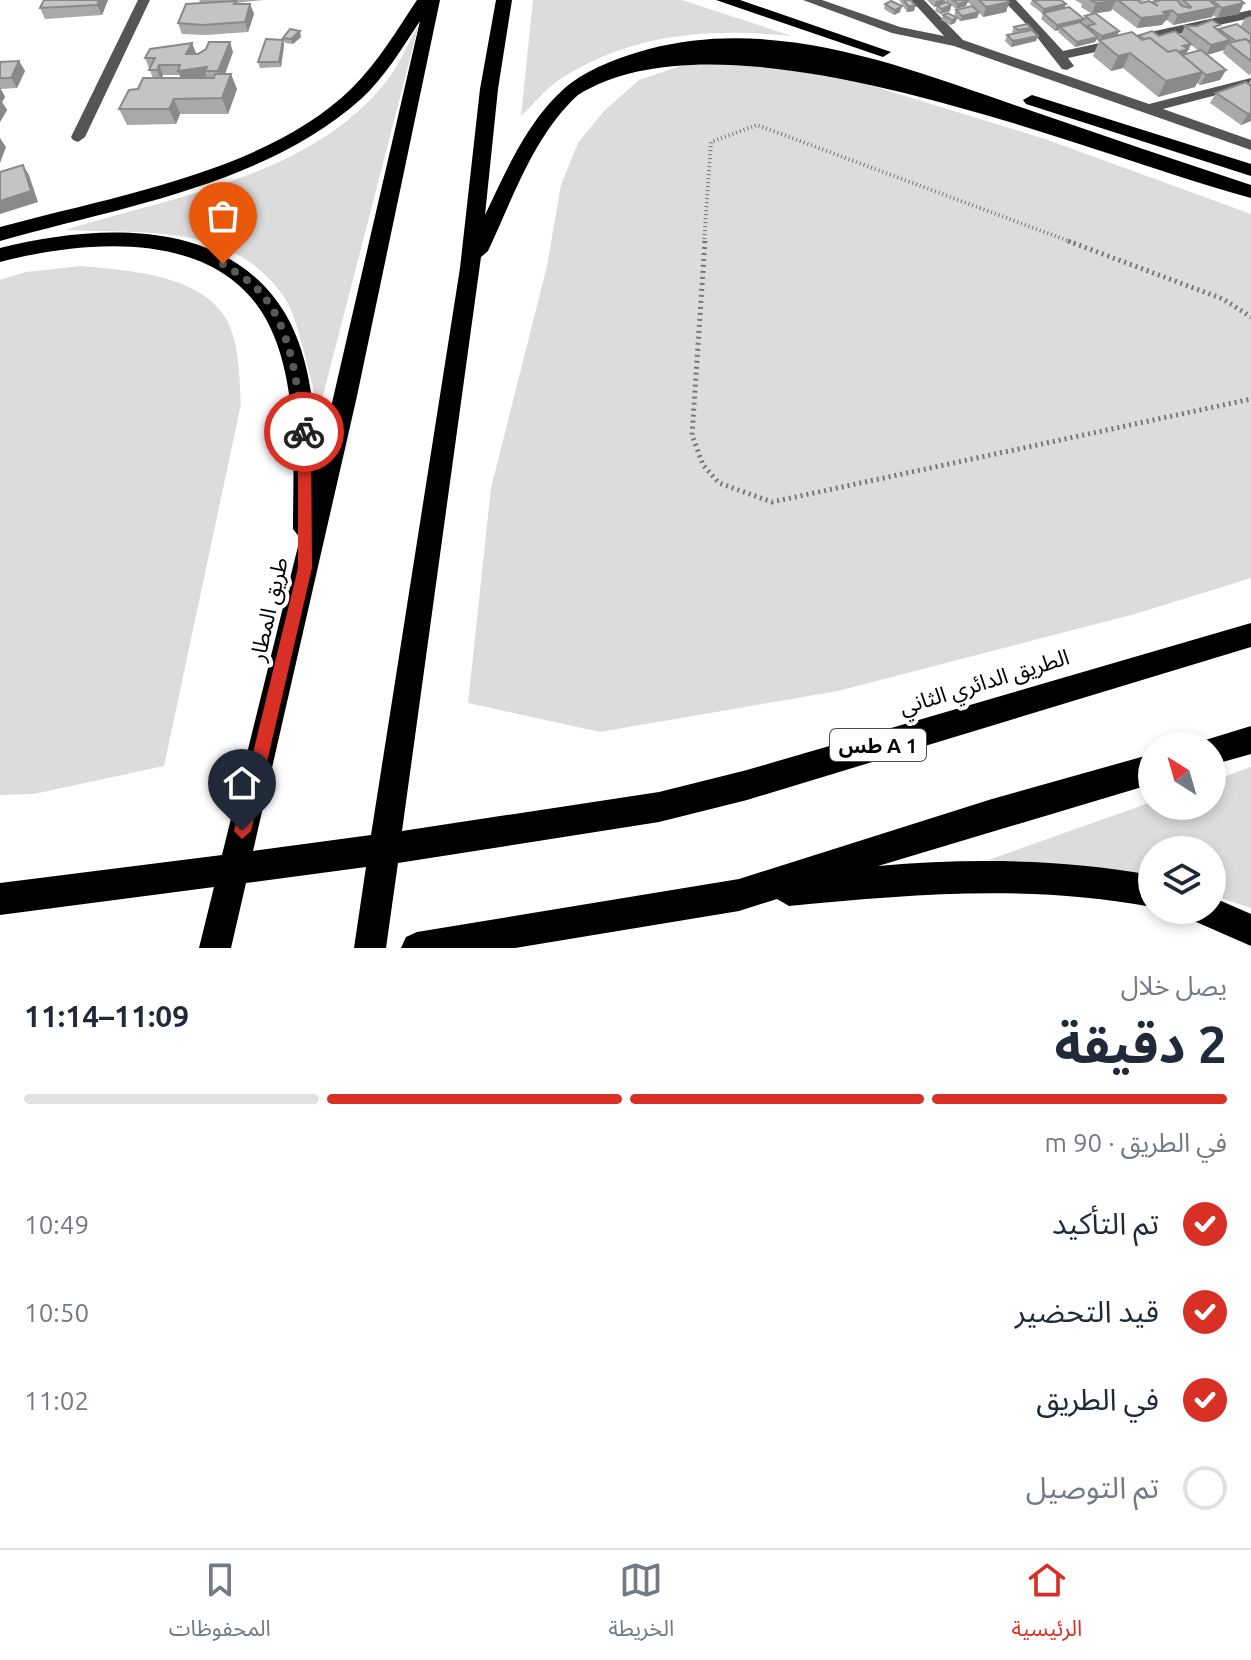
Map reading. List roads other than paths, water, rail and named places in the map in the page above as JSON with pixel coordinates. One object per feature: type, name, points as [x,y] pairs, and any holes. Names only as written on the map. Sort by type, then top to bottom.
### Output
[{"type":"highway","points":[[0,234],[205,174],[296,136],[355,95],[381,66],[425,0]]},
{"type":"highway","name":"طريق المطار","points":[[215,948],[305,568],[432,0]]},
{"type":"highway","points":[[370,948],[470,268],[489,89],[504,0]]},
{"type":"highway","points":[[724,0],[1251,170]]},
{"type":"highway","points":[[470,268],[533,140],[570,93],[611,67],[662,48],[723,40],[792,46],[865,62],[1251,192]]},
{"type":"highway","points":[[0,255],[77,241],[132,238],[185,246],[223,264],[255,287],[276,317],[289,349],[302,418],[305,568]]},
{"type":"highway","name":"الطريق الدائري الثاني","points":[[0,899],[88,885],[501,834],[659,807],[747,785],[1238,639],[1251,627]]},
{"type":"highway","points":[[1226,747],[1251,740]]},
{"type":"highway","points":[[739,895],[992,814],[1138,773]]},
{"type":"highway","points":[[417,948],[499,937],[739,895],[974,874],[1093,878],[1138,888]]},
{"type":"highway","points":[[1226,919],[1251,930]]},
{"type":"street","points":[[78,137],[144,0]]},
{"type":"street","points":[[917,0],[958,43]]},
{"type":"street","points":[[1011,2],[1028,0]]},
{"type":"street","points":[[812,1],[897,30],[958,43],[1080,83],[1251,145]]},
{"type":"street","points":[[1011,2],[1080,83]]},
{"type":"street","points":[[1060,56],[1251,14]]},
{"type":"street","points":[[1152,108],[1251,82]]}]
